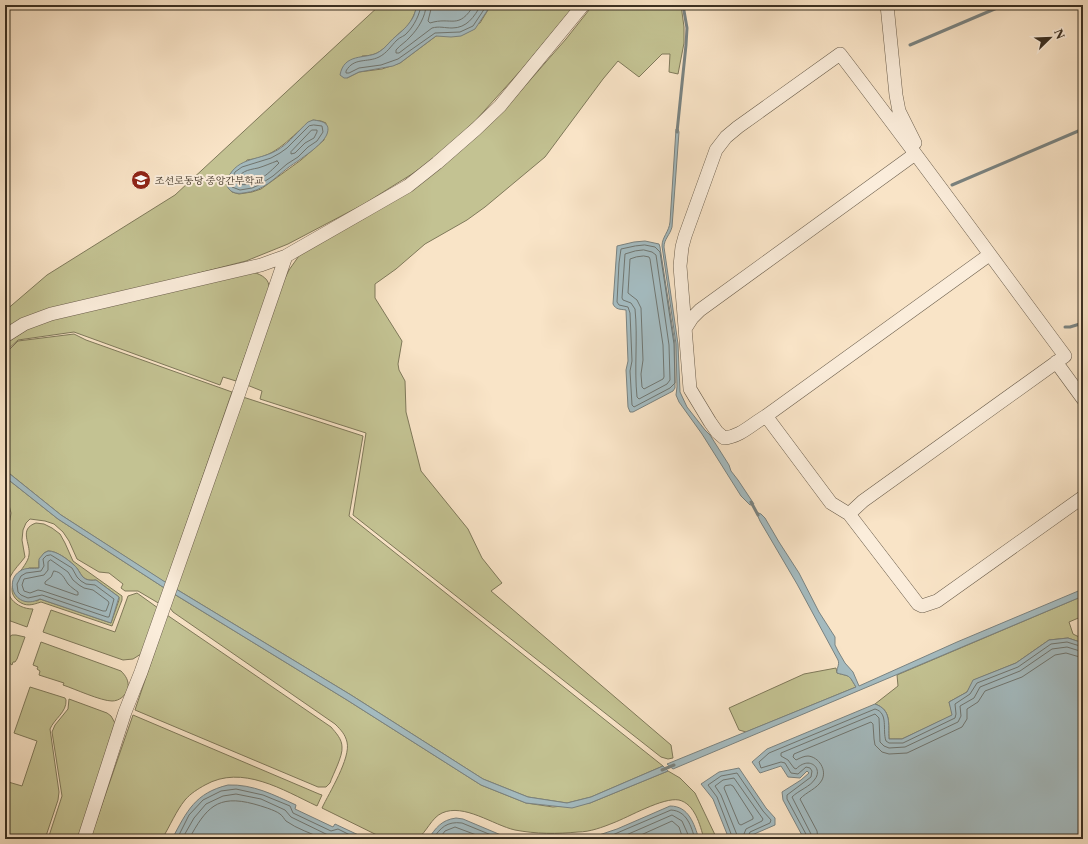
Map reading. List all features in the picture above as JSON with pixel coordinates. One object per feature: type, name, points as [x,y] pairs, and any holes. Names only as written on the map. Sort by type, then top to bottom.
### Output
[{"type":"street","points":[[5,336],[24,324],[51,314],[237,272],[286,256],[408,186],[437,163],[500,106],[583,5]]},
{"type":"street","points":[[887,5],[899,111],[930,174]]},
{"type":"street","points":[[849,514],[863,501],[1065,356],[840,54],[738,127],[726,137],[716,150],[682,247],[680,266],[690,390],[700,408],[717,432],[724,438],[732,438],[766,416],[989,255]]},
{"type":"street","points":[[685,330],[692,318],[700,310],[915,154]]},
{"type":"street","points":[[84,839],[125,712],[171,589],[286,256]]},
{"type":"street","points":[[1056,362],[1083,399]]},
{"type":"street","points":[[766,416],[831,503],[849,514],[918,604],[922,606],[938,601],[1083,497]]},
{"type":"shaded area","points":[[380,5],[418,5],[414,16],[407,26],[384,49],[373,55],[362,56],[347,78],[359,72],[382,69],[400,63],[436,36],[480,23],[491,5],[575,5],[522,69],[476,120],[439,155],[364,204],[288,244],[246,261],[195,274],[5,330],[5,311],[47,275],[175,195]],"holes":[[[313,120],[326,123],[324,140],[301,160],[261,189],[239,194],[232,192],[229,189],[247,160],[258,158],[276,150]]]},
{"type":"shaded area","points":[[593,5],[681,5],[684,27],[684,43],[678,74],[669,72],[670,54],[662,54],[639,77],[618,61],[545,157],[485,207],[467,220],[425,244],[396,269],[375,284],[375,298],[402,341],[398,364],[399,370],[405,381],[406,412],[421,471],[468,529],[482,558],[502,583],[491,591],[671,745],[673,758],[668,759],[661,757],[353,515],[366,433],[260,399],[262,391],[247,385],[281,286],[289,270],[301,253],[365,218],[504,110],[566,39]]},
{"type":"shaded area","points":[[253,272],[267,280],[269,289],[236,381],[223,377],[220,385],[74,332],[18,340],[5,352],[5,344],[37,323]]},
{"type":"shaded area","points":[[74,334],[86,340],[232,392],[166,583],[61,515],[5,470],[5,354],[18,341]]},
{"type":"shaded area","points":[[243,397],[363,436],[349,516],[663,766],[591,797],[567,803],[528,797],[483,779],[351,695],[176,589]]},
{"type":"shaded area","points":[[5,477],[58,519],[166,589],[160,604],[138,591],[125,591],[121,588],[123,584],[109,573],[99,572],[77,559],[69,541],[63,532],[54,524],[30,519],[26,523],[23,530],[22,540],[25,557],[10,577],[7,589],[9,595],[16,603],[33,609],[27,627],[5,619],[5,528],[10,520],[11,513],[9,505],[5,499]]},
{"type":"shaded area","points":[[36,523],[44,524],[60,534],[73,561],[122,596],[122,600],[112,626],[41,602],[26,605],[18,601],[13,595],[13,584],[15,594],[37,601],[40,599],[111,623],[119,600],[119,597],[96,580],[84,578],[77,568],[71,563],[62,556],[51,551],[44,553],[39,561],[39,568],[29,568],[17,577],[28,560],[29,551],[26,533],[31,526]]},
{"type":"shaded area","points":[[137,593],[158,608],[141,654],[133,659],[123,660],[43,632],[51,610],[115,632],[128,596]]},
{"type":"shaded area","points":[[174,594],[347,700],[481,785],[526,803],[553,807],[590,803],[668,771],[680,778],[695,793],[717,839],[704,839],[699,822],[693,810],[685,802],[672,800],[655,804],[609,825],[587,831],[570,833],[539,833],[515,830],[469,813],[451,811],[438,815],[424,833],[417,839],[385,839],[322,808],[339,775],[346,757],[347,742],[341,730],[335,724],[173,612],[170,608]]},
{"type":"shaded area","points":[[1083,596],[1083,616],[1069,622],[1073,634],[1083,639],[1083,643],[1068,638],[1049,640],[1016,663],[974,680],[967,692],[949,702],[953,715],[902,739],[889,739],[889,723],[887,714],[875,704],[898,686],[897,675]]},
{"type":"shaded area","points":[[167,615],[331,727],[340,739],[342,751],[330,783],[326,787],[318,787],[135,710]]},
{"type":"shaded area","points":[[12,635],[25,637],[17,659],[12,665],[5,660],[5,640]]},
{"type":"shaded area","points":[[41,642],[121,671],[128,681],[126,693],[122,698],[117,700],[107,700],[95,697],[63,685],[64,683],[39,675],[40,671],[37,669],[38,667],[33,665]]},
{"type":"shaded area","points":[[836,668],[837,673],[849,677],[856,687],[746,732],[739,730],[729,708],[804,674]]},
{"type":"shaded area","points":[[30,687],[65,698],[66,700],[66,704],[62,712],[50,729],[59,792],[58,800],[45,839],[5,839],[5,781],[22,786],[37,741],[14,733]]},
{"type":"shaded area","points":[[69,699],[107,713],[111,716],[115,723],[78,839],[48,839],[62,796],[52,732],[55,725],[68,709]]},
{"type":"shaded area","points":[[133,715],[322,795],[317,806],[276,787],[248,778],[233,777],[219,779],[205,785],[187,798],[162,839],[90,839]]},
{"type":"water","points":[[418,5],[491,5],[475,29],[461,36],[436,36],[400,63],[393,66],[359,72],[347,78],[340,75],[342,68],[350,60],[372,55],[385,47],[408,24]]},
{"type":"water","points":[[313,120],[325,123],[328,130],[321,143],[310,152],[268,184],[257,190],[237,193],[228,188],[227,179],[232,171],[238,166],[244,162],[272,153],[279,149],[308,122]]},
{"type":"water","points":[[676,129],[678,129],[679,132],[672,227],[664,247],[678,344],[680,392],[687,407],[710,435],[729,465],[731,471],[754,504],[750,505],[741,496],[702,434],[679,402],[676,395],[676,344],[662,246],[670,222]]},
{"type":"water","points":[[645,241],[659,244],[660,247],[675,344],[675,388],[673,391],[633,412],[630,412],[628,407],[626,370],[628,361],[626,310],[617,308],[613,304],[617,246]]},
{"type":"water","points":[[5,470],[61,515],[176,589],[351,695],[483,779],[528,797],[567,803],[591,797],[663,766],[668,771],[590,803],[572,808],[526,803],[481,785],[347,700],[166,589],[58,519],[5,477]]},
{"type":"water","points":[[756,512],[765,518],[799,573],[819,612],[835,637],[835,645],[838,651],[845,663],[853,672],[859,686],[957,642],[1083,589],[1083,596],[673,769],[667,764],[856,687],[849,677],[837,673],[839,664],[838,660]]},
{"type":"water","points":[[48,551],[55,552],[62,556],[77,568],[84,578],[96,580],[119,597],[111,623],[40,599],[32,602],[24,601],[15,594],[13,582],[15,576],[20,571],[25,569],[39,568],[39,559]]},
{"type":"water","points":[[1068,638],[1083,643],[1083,839],[804,839],[783,800],[782,792],[809,773],[807,771],[800,778],[788,777],[781,766],[760,773],[752,762],[767,749],[875,704],[887,714],[889,723],[889,739],[902,739],[952,715],[949,702],[967,692],[973,680],[1016,663],[1049,640]]},
{"type":"water","points":[[739,768],[766,808],[775,818],[775,825],[752,835],[751,839],[729,839],[713,799],[701,784],[719,772]]},
{"type":"water","points":[[228,785],[246,786],[271,794],[296,805],[295,809],[333,827],[335,824],[367,839],[172,839],[182,820],[193,804],[207,793]]},
{"type":"water","points":[[670,806],[682,809],[686,812],[693,822],[699,839],[587,839],[617,829]]},
{"type":"water","points":[[456,818],[463,819],[501,835],[519,839],[428,839],[436,828],[446,821]]},
{"type":"waterway","points":[[677,132],[687,28],[683,5]]},
{"type":"waterway","points":[[910,45],[1004,5]]},
{"type":"waterway","points":[[952,185],[1083,129]]},
{"type":"waterway","points":[[1065,327],[1083,323]]},
{"type":"waterway","points":[[751,502],[758,515]]},
{"type":"waterway","points":[[662,770],[674,765]]},
{"type":"place","name":"조선로동당 중앙간부학교","points":[[141,180]]}]
